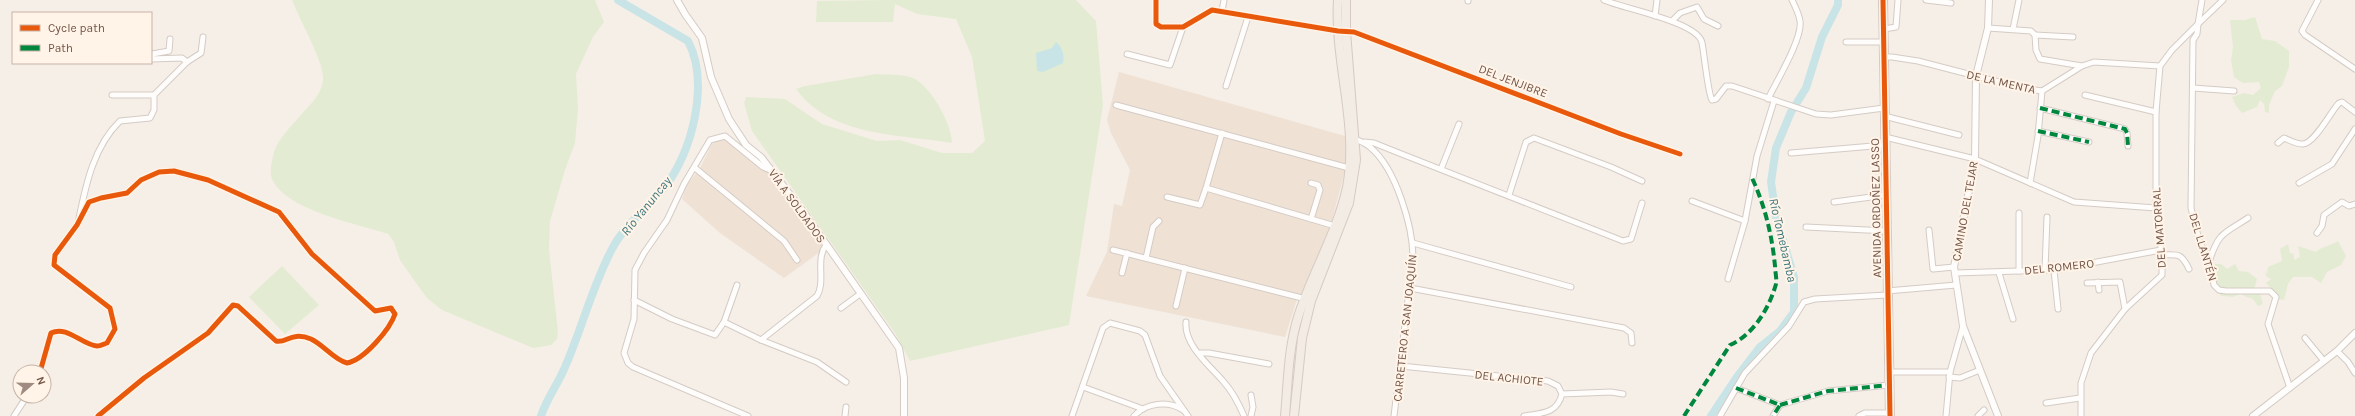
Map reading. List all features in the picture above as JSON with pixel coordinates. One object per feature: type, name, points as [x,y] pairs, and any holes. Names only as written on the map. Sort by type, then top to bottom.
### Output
[{"type":"main road","points":[[1286,416],[1293,336],[1349,203],[1356,160],[1357,140],[1338,0]]},
{"type":"main road","points":[[1342,31],[1346,0]]},
{"type":"main road","name":"AVENIDA ORDOÑEZ LASSO","points":[[1883,0],[1890,415]]},
{"type":"main road","points":[[1294,416],[1299,350],[1308,300],[1335,226],[1347,187],[1349,168],[1357,140]]},
{"type":"street","name":"VÍA A SOLDADOS","points":[[677,0],[702,38],[711,77],[720,103],[729,120],[746,145],[761,157],[899,348],[904,378],[904,416]]},
{"type":"street","points":[[1156,0],[1155,19],[1158,26],[1183,27],[1208,11],[1222,10],[1224,0]]},
{"type":"street","points":[[1604,0],[1672,21],[1696,31],[1702,40],[1712,100],[1716,99],[1726,86],[1732,86],[1795,109],[1816,114],[1831,115],[1884,112],[1958,135]]},
{"type":"street","points":[[1655,16],[1656,0]]},
{"type":"street","points":[[1768,99],[1792,51],[1800,28],[1800,18],[1792,0]]},
{"type":"street","points":[[1884,29],[1896,27],[1898,0]]},
{"type":"street","points":[[1926,0],[1951,4]]},
{"type":"street","name":"CAMINO DEL TEJAR","points":[[1989,0],[1988,28],[1976,76],[1975,159],[1954,270],[1964,326],[1998,416]]},
{"type":"street","points":[[2013,29],[2019,0]]},
{"type":"street","points":[[2198,24],[2202,0]]},
{"type":"street","points":[[2160,66],[2172,50],[2223,0]]},
{"type":"street","points":[[2318,0],[2303,25],[2302,31],[2305,35],[2355,69]]},
{"type":"street","points":[[1672,21],[1680,13],[1697,7],[1704,19],[1718,26]]},
{"type":"street","name":"DEL JENJIBRE","points":[[1222,10],[1248,17],[1362,34],[1621,134],[1680,154]]},
{"type":"street","points":[[1226,86],[1248,17]]},
{"type":"street","name":"DEL LLANTÉN","points":[[2198,24],[2197,34],[2192,43],[2193,88],[2191,208],[2199,240],[2209,262],[2214,286],[2219,290],[2270,291],[2276,297],[2268,324],[2290,388]]},
{"type":"street","points":[[1127,54],[1170,65],[1183,27]]},
{"type":"street","points":[[1988,28],[2031,31],[2035,35],[2073,37]]},
{"type":"street","points":[[2035,35],[2036,50],[2040,59],[2082,66]]},
{"type":"street","points":[[112,95],[154,95],[187,62],[201,53],[202,37]]},
{"type":"street","points":[[152,54],[156,52],[169,51],[170,39]]},
{"type":"street","points":[[1846,42],[1884,42]]},
{"type":"street","name":"DE LA MENTA","points":[[1884,57],[1892,56],[1918,61],[2022,88],[2042,91],[2082,66],[2094,62],[2160,66]]},
{"type":"street","points":[[152,59],[182,58],[187,62]]},
{"type":"street","name":"DEL MATORRAL","points":[[2080,416],[2082,377],[2091,353],[2125,309],[2159,280],[2163,270],[2156,208],[2156,112],[2160,66]]},
{"type":"street","points":[[2193,88],[2234,90]]},
{"type":"street","points":[[2030,183],[2038,131],[2042,91]]},
{"type":"street","points":[[77,225],[89,175],[104,141],[120,120],[150,118],[154,110],[154,95]]},
{"type":"street","points":[[2085,95],[2156,112]]},
{"type":"street","points":[[1728,279],[1745,221],[1757,156],[1774,101]]},
{"type":"street","points":[[2278,143],[2284,138],[2300,144],[2306,143],[2321,128],[2339,103],[2342,102],[2355,112]]},
{"type":"street","points":[[1116,105],[1349,168]]},
{"type":"street","points":[[2040,108],[2125,129],[2127,133],[2128,146]]},
{"type":"street","points":[[1441,169],[1459,124]]},
{"type":"street","points":[[2299,183],[2332,164],[2355,129]]},
{"type":"street","points":[[2038,131],[2089,142]]},
{"type":"street","points":[[1166,197],[1200,205],[1222,133]]},
{"type":"street","points":[[748,416],[628,364],[624,353],[633,325],[633,278],[637,266],[667,220],[684,184],[695,168],[710,140],[725,136],[763,167],[770,170]]},
{"type":"street","points":[[1509,195],[1526,142],[1530,138],[1611,167],[1642,181]]},
{"type":"street","points":[[1357,140],[1374,144],[1441,169],[1623,241],[1631,239],[1642,203]]},
{"type":"street","name":"CARRETERO A SAN JOAQUÍN","points":[[1357,140],[1379,156],[1388,171],[1405,210],[1413,243],[1410,288],[1394,416]]},
{"type":"street","points":[[1791,153],[1885,141],[1975,159],[2074,202],[2156,208]]},
{"type":"street","points":[[695,168],[784,241],[797,260]]},
{"type":"street","points":[[42,364],[51,333],[55,331],[68,333],[97,346],[107,343],[115,329],[110,308],[54,265],[55,255],[77,225],[92,200],[127,193],[140,180],[159,172],[174,171],[188,174],[229,188],[279,212],[312,254],[337,274],[366,304],[375,311],[391,308],[396,314],[384,332],[361,357],[347,363],[343,362],[327,348],[311,339],[295,335],[281,342],[276,341],[238,306],[233,305],[208,333],[144,378],[98,416]]},
{"type":"street","points":[[1311,183],[1318,185],[1320,190],[1311,219]]},
{"type":"street","points":[[1206,188],[1335,226]]},
{"type":"street","points":[[1834,202],[1886,195]]},
{"type":"street","points":[[1692,201],[1745,221]]},
{"type":"street","points":[[2317,233],[2322,226],[2324,215],[2335,205],[2342,202],[2349,206],[2355,204]]},
{"type":"street","points":[[2019,213],[2019,271]]},
{"type":"street","points":[[2045,270],[2047,218]]},
{"type":"street","points":[[2209,262],[2213,248],[2221,235],[2227,229],[2236,226],[2248,218]]},
{"type":"street","points":[[1146,258],[1153,227],[1159,221]]},
{"type":"street","points":[[1806,227],[1887,231]]},
{"type":"street","name":"DEL ROMERO","points":[[1929,230],[1934,269],[1999,272],[2054,270],[2162,253],[2180,255],[2183,257],[2189,269]]},
{"type":"street","points":[[1413,243],[1571,287]]},
{"type":"street","points":[[761,340],[817,296],[820,290],[821,254],[826,246]]},
{"type":"street","points":[[1113,250],[1308,300]]},
{"type":"street","points":[[1122,273],[1128,254]]},
{"type":"street","points":[[1176,306],[1185,268]]},
{"type":"street","points":[[2054,270],[2058,309]]},
{"type":"street","points":[[1999,272],[2013,319]]},
{"type":"street","points":[[2098,282],[2099,290]]},
{"type":"street","points":[[2087,283],[2120,282],[2125,309]]},
{"type":"street","points":[[634,300],[712,335],[717,334],[724,322],[737,285]]},
{"type":"street","points":[[1720,416],[1745,373],[1788,326],[1804,302],[1815,299],[1956,285]]},
{"type":"street","points":[[1410,288],[1624,328],[1631,333],[1632,343]]},
{"type":"street","points":[[841,308],[860,294]]},
{"type":"street","points":[[724,322],[761,340],[817,362],[846,382]]},
{"type":"street","points":[[1186,322],[1188,335],[1199,353],[1230,391],[1244,416]]},
{"type":"street","points":[[1072,416],[1103,328],[1110,323],[1140,331],[1145,335],[1160,376],[1187,414]]},
{"type":"street","points":[[1946,416],[1950,375],[1964,326]]},
{"type":"street","points":[[2253,416],[2337,351],[2355,333]]},
{"type":"street","points":[[2305,338],[2324,361]]},
{"type":"street","points":[[2337,351],[2348,362],[2355,374]]},
{"type":"street","points":[[1199,353],[1209,353],[1269,364]]},
{"type":"street","name":"DEL ACHIOTE","points":[[1401,366],[1548,381],[1558,386],[1562,394]]},
{"type":"street","points":[[1889,372],[1950,375],[1960,378],[1980,370]]},
{"type":"street","points":[[1736,388],[1780,405],[1828,391],[1889,385]]},
{"type":"street","points":[[1083,387],[1143,409]]},
{"type":"street","points":[[1524,416],[1550,412],[1560,403],[1562,394],[1611,392],[1623,394]]},
{"type":"street","points":[[1251,395],[1254,407],[1251,416]]},
{"type":"street","points":[[2046,403],[2080,398]]},
{"type":"street","points":[[14,416],[22,404]]},
{"type":"street","points":[[1134,416],[1143,409],[1154,405],[1171,404],[1187,414]]},
{"type":"street","points":[[1773,416],[1780,405]]},
{"type":"street","points":[[845,416],[846,407]]},
{"type":"street","points":[[1978,416],[1984,410]]},
{"type":"street","points":[[1859,416],[1865,413],[1890,415]]},
{"type":"shaded area","points":[[1119,72],[1345,136],[1346,167],[1331,224],[1303,294],[1298,296],[1285,337],[1086,296],[1107,252],[1114,204],[1122,206],[1130,170],[1111,133],[1107,120]]},
{"type":"shaded area","points":[[719,139],[725,139],[762,170],[769,172],[824,249],[784,278],[720,233],[682,199],[687,184],[699,170],[712,144]]},
{"type":"green space","points":[[292,0],[595,0],[604,22],[593,37],[576,74],[578,109],[575,143],[565,170],[550,221],[549,249],[558,332],[557,339],[551,345],[533,348],[442,310],[427,298],[411,276],[400,260],[394,242],[388,234],[324,214],[291,199],[279,190],[271,176],[271,166],[274,152],[286,132],[316,98],[323,82],[323,76],[318,59]]},
{"type":"green space","points":[[1076,0],[1096,21],[1103,105],[1069,325],[910,361],[895,333],[752,131],[744,103],[746,97],[785,99],[822,124],[877,141],[900,140],[942,153],[972,153],[985,141],[972,57],[956,19],[917,14],[895,4],[893,22],[816,22],[817,1]]},
{"type":"green space","points":[[2255,17],[2262,39],[2275,41],[2289,51],[2289,67],[2282,86],[2275,91],[2269,105],[2269,113],[2265,112],[2264,104],[2260,100],[2257,107],[2242,113],[2236,106],[2232,97],[2244,93],[2253,95],[2261,88],[2259,82],[2243,83],[2234,77],[2231,61],[2233,47],[2230,20],[2245,20]]},
{"type":"green space","points":[[876,74],[910,77],[917,80],[925,87],[932,95],[944,115],[951,135],[952,143],[889,135],[867,131],[847,125],[828,116],[811,105],[796,89],[805,86]]},
{"type":"green space","points":[[2338,241],[2346,256],[2341,265],[2327,272],[2321,283],[2312,277],[2293,277],[2288,284],[2284,300],[2278,299],[2276,293],[2266,283],[2271,279],[2267,277],[2264,271],[2267,274],[2268,267],[2282,261],[2280,249],[2288,244],[2290,253],[2294,254],[2294,260],[2300,257],[2298,246],[2316,252],[2321,248]]},
{"type":"green space","points":[[2215,264],[2221,264],[2227,269],[2235,264],[2239,271],[2248,272],[2257,279],[2254,289],[2260,294],[2263,304],[2258,306],[2253,299],[2244,296],[2242,293],[2233,297],[2221,296],[2216,290],[2213,266]]},
{"type":"green space","points":[[282,266],[319,305],[285,334],[249,297]]},
{"type":"water","points":[[1056,42],[1060,46],[1064,57],[1063,63],[1043,72],[1037,71],[1036,53],[1052,48]]},
{"type":"waterway","name":"Río Yanuncay","points":[[541,416],[546,403],[565,367],[593,293],[612,249],[623,233],[663,189],[673,175],[682,157],[695,118],[697,77],[694,58],[688,41],[618,0]]},
{"type":"waterway","name":"Río Tomebamba","points":[[1711,416],[1737,377],[1760,347],[1780,331],[1794,312],[1794,277],[1776,217],[1771,182],[1776,148],[1791,112],[1806,88],[1822,37],[1838,5],[1838,0]]},
{"type":"marked path","points":[[2040,108],[2125,129],[2127,133],[2128,146]]},
{"type":"marked path","points":[[2038,131],[2089,142]]},
{"type":"marked path","points":[[1684,416],[1730,345],[1746,335],[1759,320],[1769,303],[1776,284],[1774,254],[1770,232],[1761,199],[1752,178]]},
{"type":"marked path","points":[[1780,405],[1828,391],[1889,385]]},
{"type":"marked path","points":[[1736,388],[1780,405],[1773,416]]},
{"type":"cycle path","points":[[1156,0],[1156,24],[1161,27],[1183,27],[1212,10],[1338,31],[1354,32],[1621,134],[1680,154]]},
{"type":"cycle path","points":[[1883,0],[1890,416]]},
{"type":"cycle path","points":[[42,364],[51,333],[57,331],[69,333],[91,345],[97,346],[107,343],[115,329],[110,308],[54,265],[55,255],[77,225],[89,202],[127,193],[141,180],[159,172],[174,171],[208,180],[279,212],[312,254],[375,311],[391,308],[395,314],[388,328],[376,343],[354,361],[347,363],[338,359],[311,339],[298,336],[283,341],[276,341],[238,306],[233,305],[208,333],[144,378],[98,416]]}]
